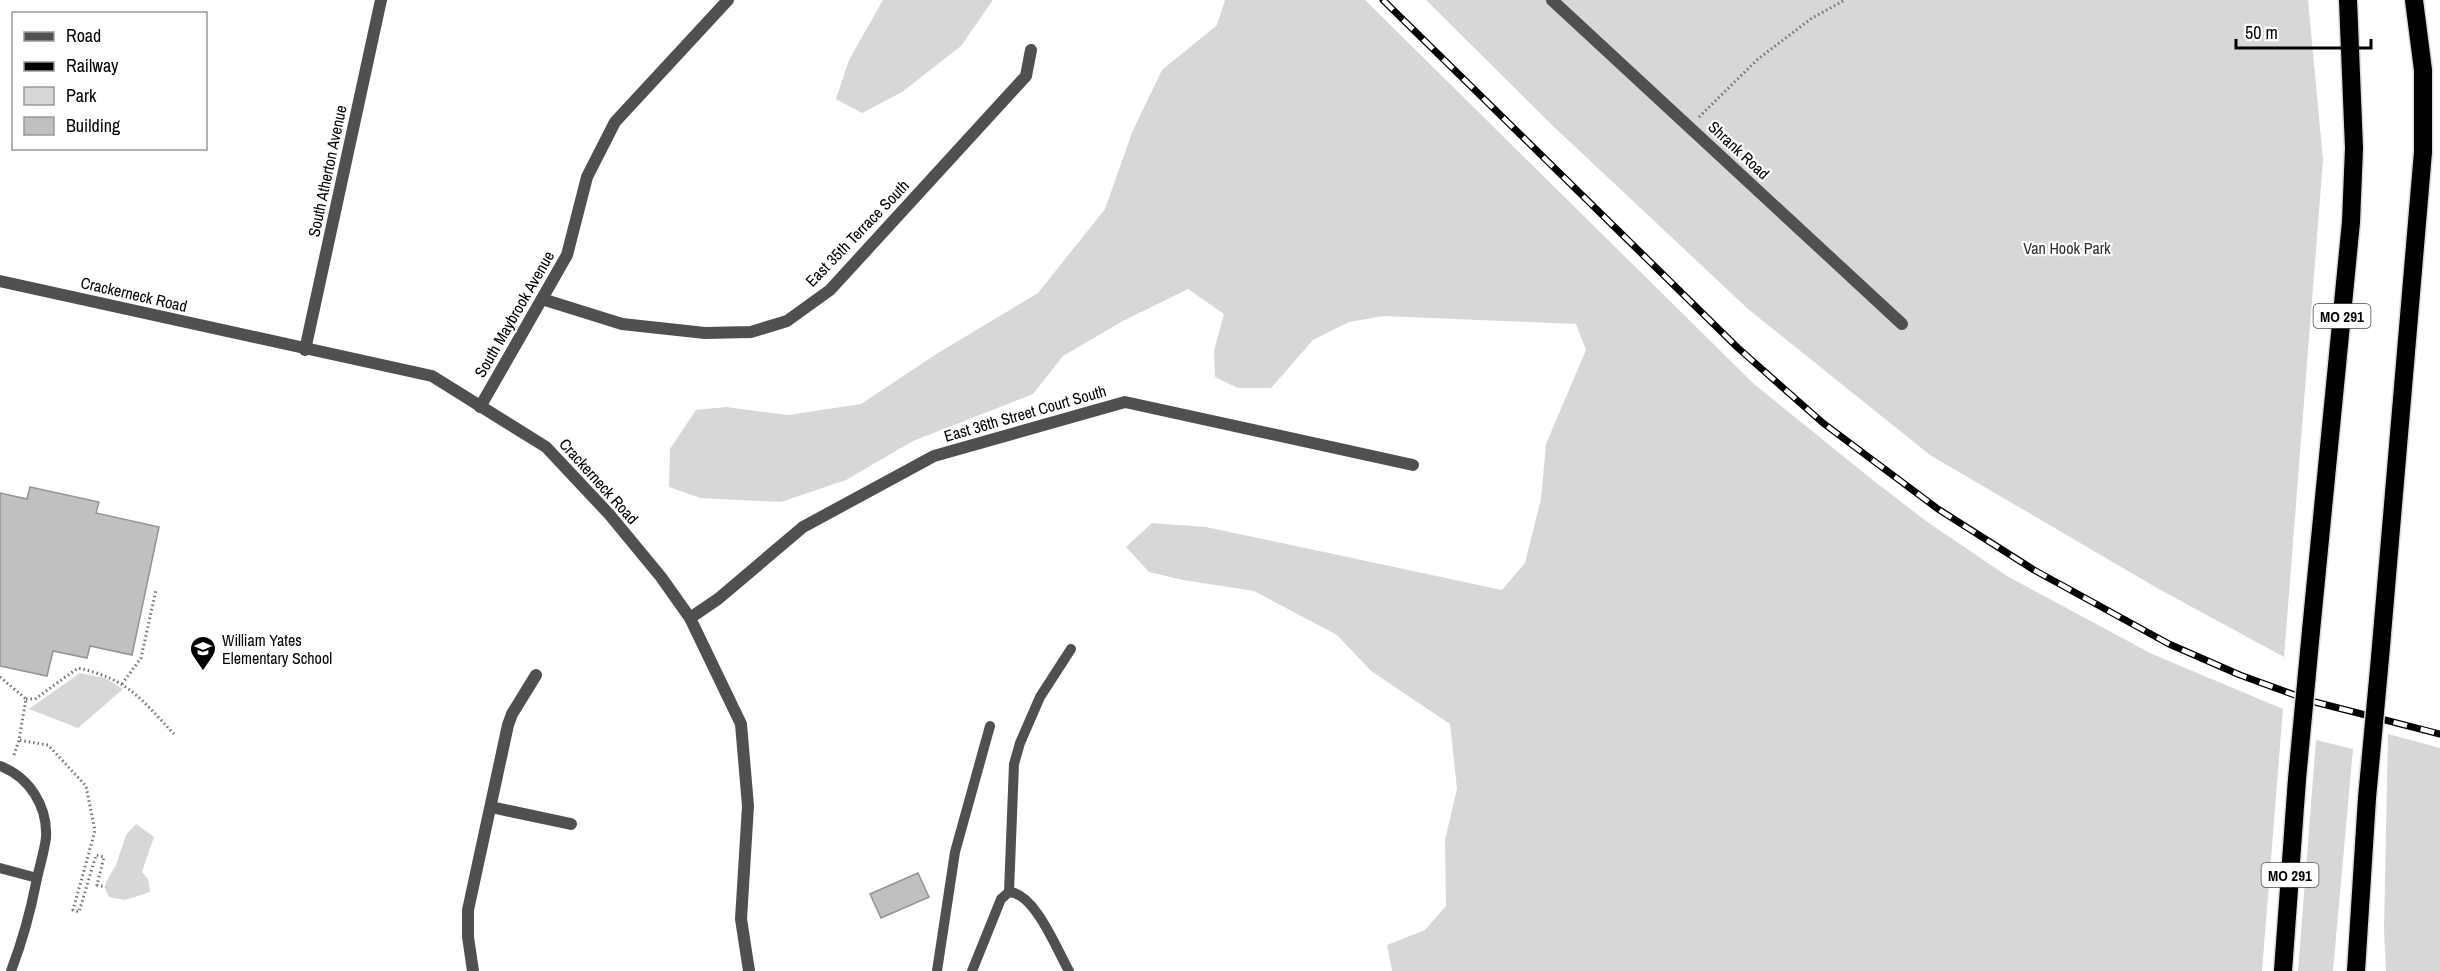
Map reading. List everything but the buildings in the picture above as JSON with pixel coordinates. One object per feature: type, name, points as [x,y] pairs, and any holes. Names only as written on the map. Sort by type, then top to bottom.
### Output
[{"type":"highway","name":"MO 291","points":[[2283,971],[2297,778],[2351,222],[2354,148],[2348,0]]},
{"type":"highway","points":[[2356,971],[2367,798],[2423,152],[2423,70],[2414,0]]},
{"type":"street","name":"South Atherton Avenue","points":[[305,350],[381,0]]},
{"type":"street","name":"South Maybrook Avenue","points":[[480,407],[567,255],[587,177],[615,122],[728,0]]},
{"type":"street","name":"Shrank Road","points":[[1552,0],[1902,324]]},
{"type":"street","name":"East 35th Terrace South","points":[[542,299],[622,324],[705,333],[751,332],[787,321],[830,290],[1026,76],[1031,50]]},
{"type":"street","name":"Crackerneck Road","points":[[0,281],[305,350],[432,376],[546,447],[609,514],[690,618],[741,724],[748,806],[741,919],[749,971]]},
{"type":"street","name":"East 36th Street Court South","points":[[690,618],[718,599],[803,527],[934,456],[1125,402],[1413,465]]},
{"type":"street","points":[[473,971],[468,937],[468,909],[512,714],[536,675]]},
{"type":"street","points":[[491,807],[572,824]]},
{"type":"lane","points":[[1009,892],[1014,764],[1020,743],[1040,697],[1071,649]]},
{"type":"lane","points":[[937,971],[955,852],[990,726]]},
{"type":"lane","points":[[0,766],[11,770],[27,783],[40,802],[46,836],[26,931],[11,971]]},
{"type":"lane","points":[[0,868],[37,878]]},
{"type":"lane","points":[[972,971],[1001,899],[1009,892],[1016,892],[1032,905],[1069,971]]},
{"type":"path","points":[[1689,127],[1758,59],[1812,18],[1845,0]]},
{"type":"path","points":[[122,684],[141,658],[156,590]]},
{"type":"path","points":[[0,677],[26,699],[34,699],[78,668],[104,673],[131,689],[174,734]]},
{"type":"path","points":[[14,755],[26,699]]},
{"type":"path","points":[[19,740],[48,745],[86,786],[95,831],[73,910],[79,912],[96,855],[104,857],[97,885],[106,887]]},
{"type":"green space","points":[[883,0],[993,0],[961,46],[902,92],[862,113],[836,99],[849,60]]},
{"type":"green space","points":[[1225,0],[1365,0],[1754,384],[1874,481],[1926,521],[2007,576],[2152,654],[2283,709],[2262,971],[1392,971],[1387,945],[1425,930],[1446,906],[1445,840],[1457,789],[1450,724],[1371,671],[1337,635],[1254,591],[1183,580],[1149,572],[1126,547],[1152,523],[1206,527],[1502,590],[1525,563],[1541,499],[1546,444],[1586,350],[1576,324],[1384,316],[1349,322],[1313,340],[1271,388],[1238,388],[1215,377],[1214,351],[1224,314],[1188,289],[1121,322],[1063,356],[1033,394],[913,441],[846,480],[781,502],[700,498],[669,487],[670,449],[696,410],[726,407],[788,415],[861,404],[938,353],[1038,293],[1105,209],[1133,130],[1162,70],[1217,25]]},
{"type":"green space","name":"Van Hook Park","points":[[1426,0],[2308,0],[2323,160],[2284,657],[2157,588],[1930,455],[1748,309],[1553,126]]},
{"type":"green space","points":[[80,673],[105,678],[123,689],[78,728],[29,709]]},
{"type":"green space","points":[[2388,734],[2440,748],[2440,971],[2386,971],[2384,929]]},
{"type":"green space","points":[[2316,740],[2353,749],[2333,971],[2298,971]]},
{"type":"green space","points":[[136,824],[154,837],[142,872],[148,879],[150,892],[125,900],[109,897],[106,882],[116,865],[126,835]]},
{"type":"railway","points":[[1383,0],[1738,348],[1823,423],[1938,509],[2034,570],[2169,644],[2240,675],[2311,701],[2440,734]]},
{"type":"place","name":"William Yates Elementary School","points":[[203,672]]}]
